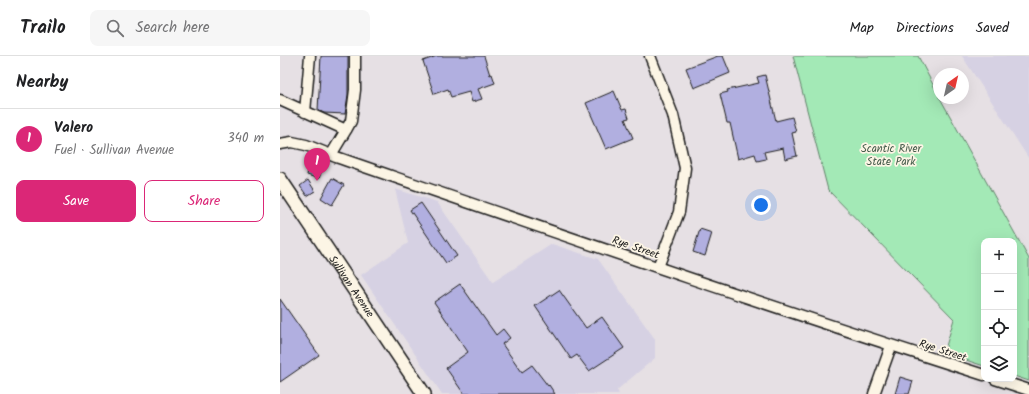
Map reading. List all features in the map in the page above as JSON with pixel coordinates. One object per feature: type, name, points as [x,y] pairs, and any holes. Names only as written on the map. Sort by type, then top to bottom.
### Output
[{"type":"main road","name":"Sullivan Avenue","points":[[280,178],[424,394]]},
{"type":"street","points":[[305,112],[310,56]]},
{"type":"street","points":[[331,155],[351,120],[355,90],[355,56]]},
{"type":"street","points":[[650,56],[673,115],[685,168],[679,212],[658,268]]},
{"type":"street","points":[[280,100],[346,130]]},
{"type":"street","name":"Rye Street","points":[[280,144],[292,142],[306,145],[658,268],[891,346],[981,374]]},
{"type":"street","points":[[874,394],[891,346]]},
{"type":"street","points":[[1004,382],[1029,390]]},
{"type":"shaded area","points":[[962,56],[1029,56],[1029,159]]},
{"type":"shaded area","points":[[395,189],[437,202],[493,282],[552,244],[598,259],[655,339],[655,358],[617,390],[619,394],[442,394],[361,275],[408,243]]},
{"type":"green space","name":"Scantic River State Park","points":[[793,56],[918,56],[933,85],[933,104],[943,104],[1029,259],[1029,381],[1017,377],[1017,238],[981,238],[981,365],[944,353],[954,319],[828,190]]},
{"type":"building","points":[[321,56],[348,56],[348,95],[345,114],[324,113],[318,110]]},
{"type":"building","points":[[437,56],[484,56],[490,75],[492,74],[495,83],[478,89],[482,99],[472,102],[469,92],[451,97],[448,89],[434,94],[423,61]]},
{"type":"building","points":[[718,56],[723,56],[730,73],[694,88],[686,68]]},
{"type":"building","points":[[765,75],[776,121],[792,117],[796,132],[792,133],[797,156],[785,159],[783,148],[764,152],[766,159],[757,161],[755,154],[738,159],[730,123],[727,123],[720,94],[728,92],[727,90],[759,83],[757,77]]},
{"type":"building","points":[[614,91],[622,110],[626,109],[629,118],[625,119],[633,138],[606,149],[586,103]]},
{"type":"building","points":[[309,165],[322,169],[319,179],[307,175]]},
{"type":"building","points":[[332,178],[344,185],[332,205],[321,198]]},
{"type":"building","points":[[308,180],[315,191],[307,196],[300,186]]},
{"type":"building","points":[[421,203],[457,256],[446,263],[410,210]]},
{"type":"building","points":[[700,229],[712,233],[705,256],[693,252]]},
{"type":"building","points":[[460,284],[496,335],[503,329],[510,338],[502,344],[522,372],[532,365],[555,394],[464,394],[446,368],[468,352],[434,302]]},
{"type":"building","points":[[559,290],[586,328],[602,317],[624,348],[589,371],[577,355],[571,359],[535,306]]},
{"type":"building","points":[[280,299],[319,355],[280,382]]},
{"type":"building","points":[[900,377],[913,381],[909,394],[895,394]]},
{"type":"place","name":"Valero","points":[[317,181]]}]
